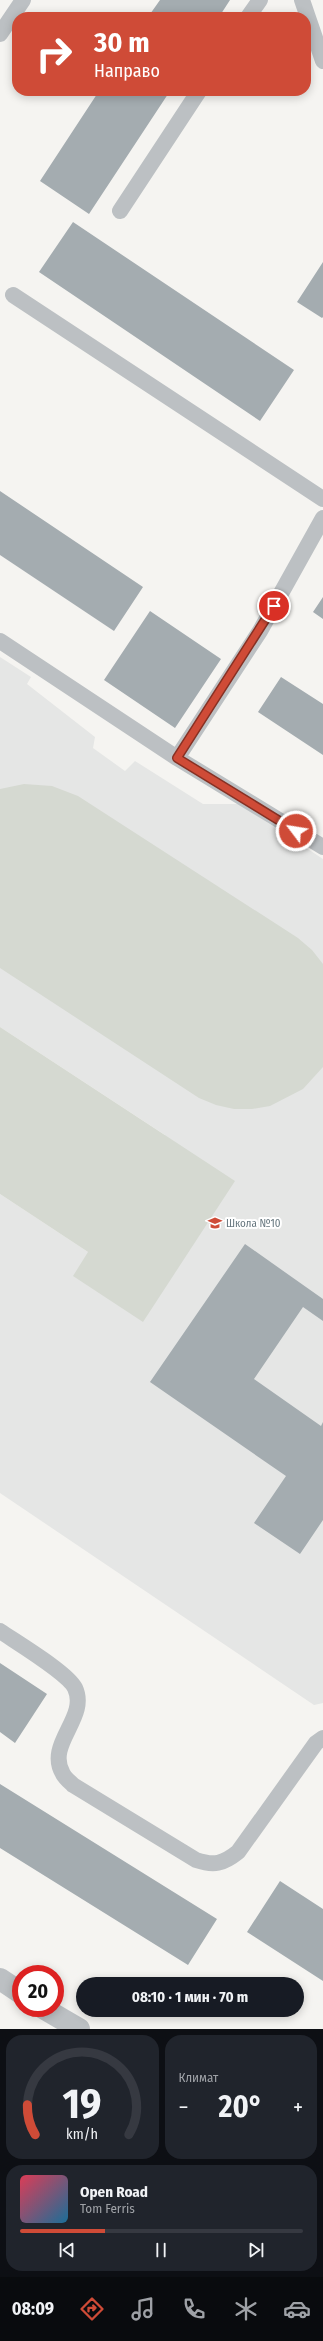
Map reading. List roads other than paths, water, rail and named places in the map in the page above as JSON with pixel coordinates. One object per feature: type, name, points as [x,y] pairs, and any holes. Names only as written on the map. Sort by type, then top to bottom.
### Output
[{"type":"street","points":[[0,1979],[12,1987]]},
{"type":"street","points":[[58,2017],[79,2029]]},
{"type":"lane","points":[[15,12],[23,0]]},
{"type":"lane","points":[[252,12],[260,0]]},
{"type":"lane","points":[[302,0],[306,12]]},
{"type":"lane","points":[[0,34],[12,16]]},
{"type":"lane","points":[[311,26],[323,61]]},
{"type":"lane","points":[[120,211],[196,96]]},
{"type":"lane","points":[[13,295],[323,499]]},
{"type":"lane","points":[[177,758],[260,631],[323,518]]},
{"type":"lane","points":[[0,641],[177,758],[323,847]]},
{"type":"lane","points":[[0,1631],[65,1676],[75,1687],[79,1701],[75,1715],[61,1745],[58,1760],[62,1774],[73,1785],[196,1860],[211,1864],[226,1862],[238,1852],[316,1743],[323,1738]]},
{"type":"place","name":"Школа №10","points":[[215,1223]]}]
